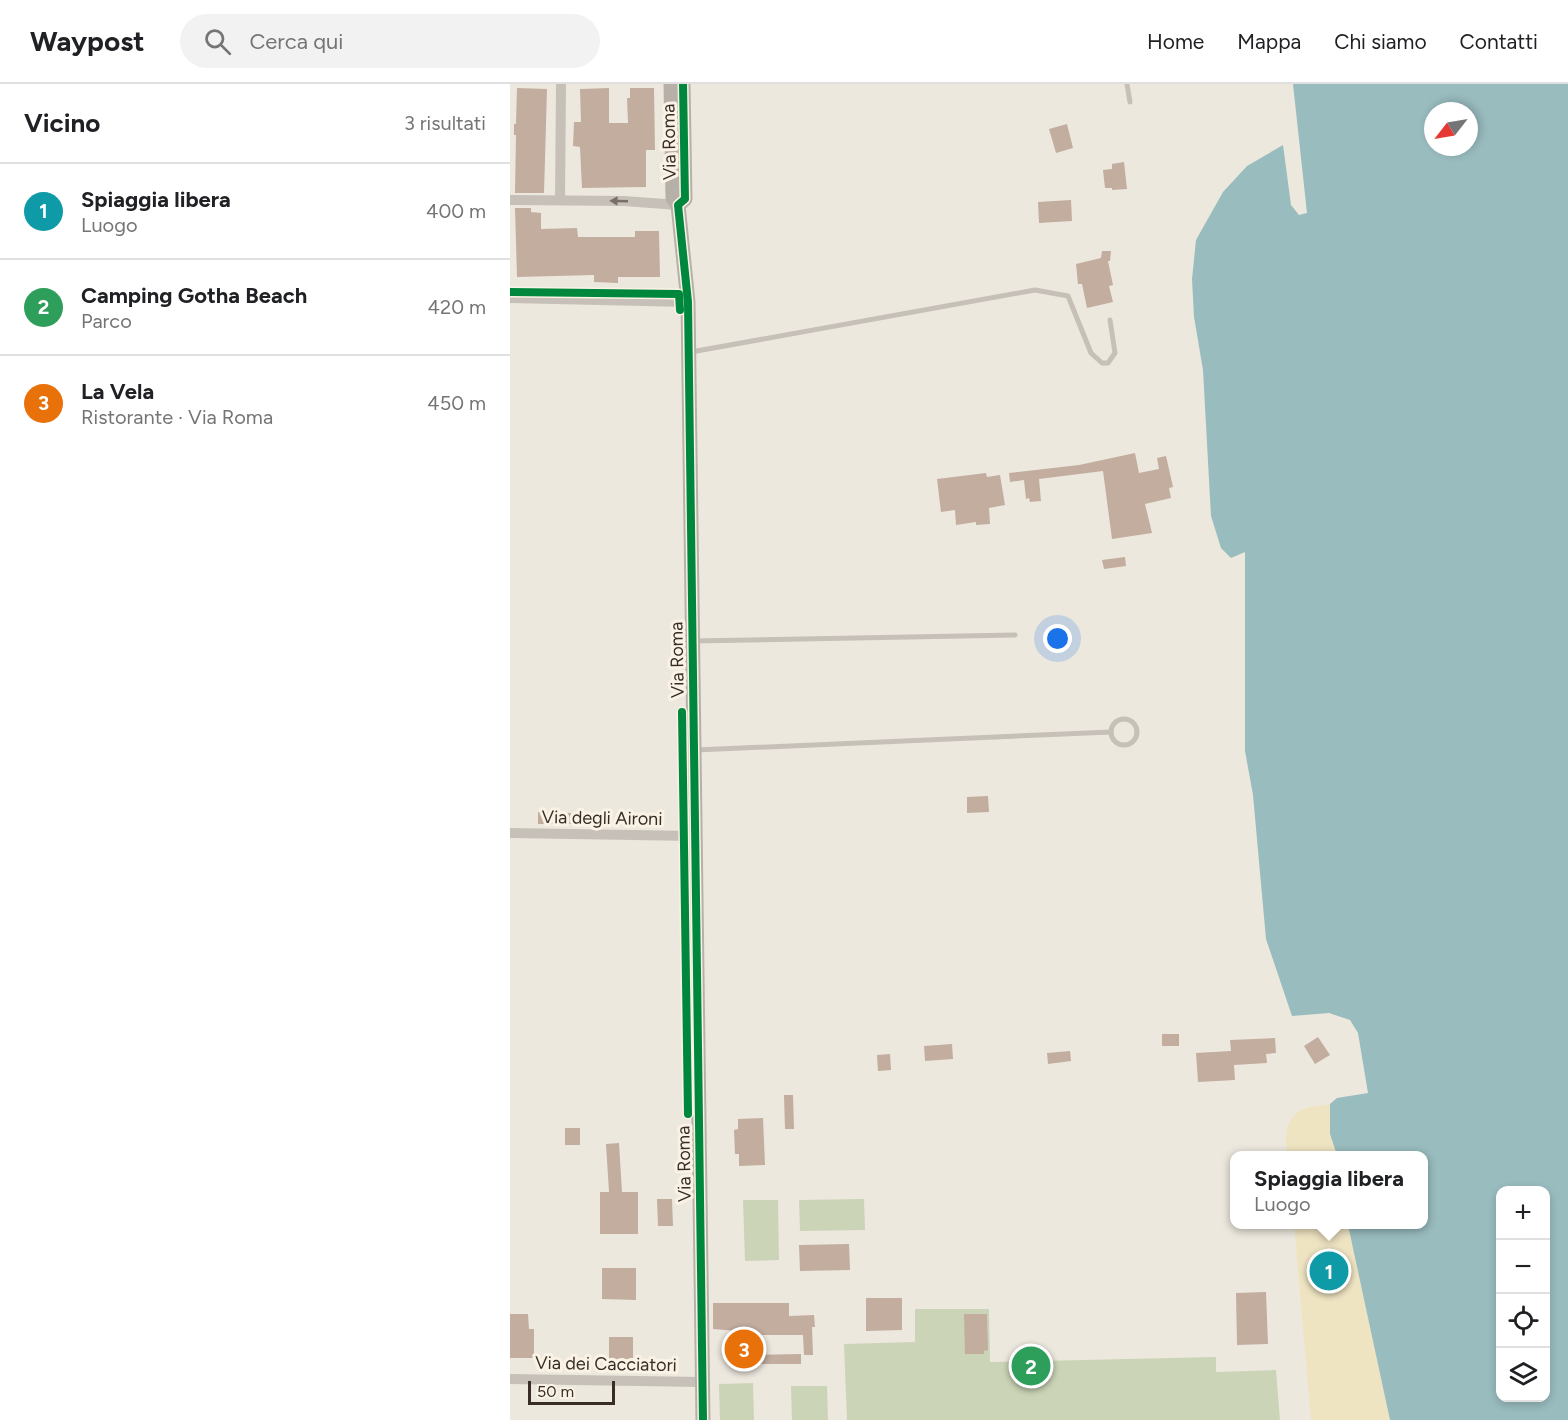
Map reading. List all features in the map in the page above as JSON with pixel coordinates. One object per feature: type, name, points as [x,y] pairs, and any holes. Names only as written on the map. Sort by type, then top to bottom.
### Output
[{"type":"street","points":[[560,200],[561,84]]},
{"type":"street","name":"Via Roma","points":[[672,84],[674,198],[678,205],[688,302],[703,1420]]},
{"type":"street","name":"Via Roma","points":[[678,205],[685,199],[684,84]]},
{"type":"street","points":[[510,200],[678,205]]},
{"type":"street","points":[[510,298],[688,302]]},
{"type":"street","name":"Via degli Aironi","points":[[510,833],[694,836]]},
{"type":"street","name":"Via dei Cacciatori","points":[[510,1379],[702,1382]]},
{"type":"lane","points":[[1127,84],[1130,102]]},
{"type":"lane","points":[[689,353],[1035,290],[1068,296],[1091,353],[1102,363],[1108,363],[1115,353],[1110,320]]},
{"type":"lane","points":[[692,641],[1015,635]]},
{"type":"lane","points":[[1125,720],[1135,726],[1137,733],[1133,741],[1125,745],[1114,740],[1111,732],[1114,724],[1125,720]]},
{"type":"lane","points":[[693,750],[1111,732]]},
{"type":"green space","points":[[864,1199],[865,1230],[800,1231],[799,1200]]},
{"type":"green space","points":[[743,1200],[778,1200],[779,1260],[745,1261]]},
{"type":"green space","points":[[915,1309],[989,1309],[990,1362],[1216,1357],[1216,1372],[1276,1370],[1280,1420],[847,1420],[844,1344],[915,1342]]},
{"type":"green space","points":[[753,1383],[754,1420],[720,1420],[719,1384]]},
{"type":"green space","points":[[791,1386],[827,1386],[828,1420],[792,1420]]},
{"type":"sand","points":[[1330,1104],[1330,1134],[1336,1151],[1287,1151],[1287,1130],[1291,1119],[1301,1110]]},
{"type":"sand","points":[[1294,1229],[1349,1229],[1390,1420],[1311,1420]]},
{"type":"water","points":[[1293,84],[1568,84],[1568,1420],[1390,1420],[1349,1229],[1428,1229],[1428,1151],[1336,1151],[1330,1134],[1330,1104],[1337,1098],[1368,1093],[1358,1033],[1350,1020],[1329,1013],[1292,1016],[1266,939],[1253,795],[1245,751],[1245,552],[1231,558],[1221,548],[1211,516],[1203,370],[1194,317],[1192,279],[1196,240],[1223,192],[1247,166],[1283,145],[1291,205],[1299,215],[1307,213]]},
{"type":"building","points":[[517,88],[547,89],[544,193],[515,193],[516,135],[514,135],[514,124],[516,124]]},
{"type":"building","points":[[609,88],[609,123],[628,123],[627,98],[630,98],[630,88],[654,88],[655,150],[646,150],[646,187],[582,188],[580,147],[573,146],[574,122],[581,122],[580,89]]},
{"type":"building","points":[[1067,124],[1073,148],[1056,153],[1049,129]]},
{"type":"building","points":[[1124,162],[1127,189],[1105,188],[1103,170],[1112,169],[1112,164]]},
{"type":"building","points":[[1071,200],[1072,221],[1039,223],[1038,202]]},
{"type":"building","points":[[515,208],[531,208],[531,212],[541,213],[541,229],[577,228],[578,237],[635,237],[635,231],[659,231],[660,277],[618,277],[618,283],[594,282],[594,275],[517,277]]},
{"type":"building","points":[[1102,251],[1111,251],[1110,261],[1108,261],[1113,285],[1109,286],[1113,302],[1087,308],[1082,284],[1078,284],[1076,264],[1101,258]]},
{"type":"building","points":[[1135,453],[1139,473],[1159,469],[1157,458],[1166,456],[1173,487],[1169,488],[1171,498],[1145,504],[1152,533],[1112,539],[1103,471],[1039,479],[1041,501],[1030,502],[1029,498],[1026,499],[1024,480],[1010,482],[1009,473],[1079,465]]},
{"type":"building","points":[[986,473],[987,477],[1000,475],[1005,505],[989,508],[990,524],[976,525],[976,522],[956,525],[955,510],[941,512],[937,479]]},
{"type":"building","points":[[1125,557],[1126,566],[1104,569],[1102,560]]},
{"type":"building","points":[[988,796],[989,812],[967,813],[967,797]]},
{"type":"building","points":[[538,812],[571,813],[571,824],[538,824]]},
{"type":"building","points":[[1162,1034],[1179,1034],[1179,1046],[1162,1046]]},
{"type":"building","points":[[1318,1037],[1330,1055],[1315,1064],[1304,1046]]},
{"type":"building","points":[[1275,1038],[1276,1053],[1266,1054],[1267,1063],[1234,1065],[1235,1080],[1198,1082],[1196,1053],[1231,1051],[1230,1040]]},
{"type":"building","points":[[952,1044],[953,1059],[925,1061],[924,1046]]},
{"type":"building","points":[[1070,1051],[1071,1061],[1048,1064],[1047,1053]]},
{"type":"building","points":[[890,1054],[891,1070],[878,1071],[877,1055]]},
{"type":"building","points":[[784,1095],[793,1095],[794,1129],[785,1129]]},
{"type":"building","points":[[763,1118],[765,1165],[739,1166],[739,1154],[735,1154],[734,1130],[738,1129],[738,1119]]},
{"type":"building","points":[[565,1128],[580,1128],[580,1145],[565,1145]]},
{"type":"building","points":[[619,1143],[622,1192],[638,1192],[638,1234],[600,1234],[600,1192],[609,1192],[606,1144]]},
{"type":"building","points":[[657,1199],[672,1199],[673,1226],[658,1226]]},
{"type":"building","points":[[849,1244],[850,1270],[800,1271],[799,1245]]},
{"type":"building","points":[[602,1268],[636,1268],[636,1300],[602,1299]]},
{"type":"building","points":[[1266,1292],[1268,1344],[1237,1345],[1236,1293]]},
{"type":"building","points":[[866,1298],[902,1298],[902,1330],[866,1331]]},
{"type":"building","points":[[713,1303],[789,1303],[789,1316],[814,1315],[813,1355],[804,1355],[803,1335],[753,1335],[753,1355],[801,1354],[801,1364],[738,1364],[738,1331],[713,1329]]},
{"type":"building","points":[[510,1314],[528,1314],[529,1329],[534,1329],[534,1358],[510,1358]]},
{"type":"building","points":[[964,1314],[987,1314],[988,1350],[984,1351],[984,1354],[965,1354]]},
{"type":"building","points":[[609,1337],[633,1337],[633,1359],[609,1359]]},
{"type":"cycle path","points":[[683,84],[685,199],[678,205],[688,302],[703,1420]]},
{"type":"cycle path","points":[[510,292],[679,294],[680,310]]},
{"type":"cycle path","points":[[682,712],[688,1114]]},
{"type":"place","name":"Spiaggia libera","points":[[1329,1271]]},
{"type":"place","name":"La Vela","points":[[744,1349]]},
{"type":"place","name":"Camping Gotha Beach","points":[[1031,1366]]}]
